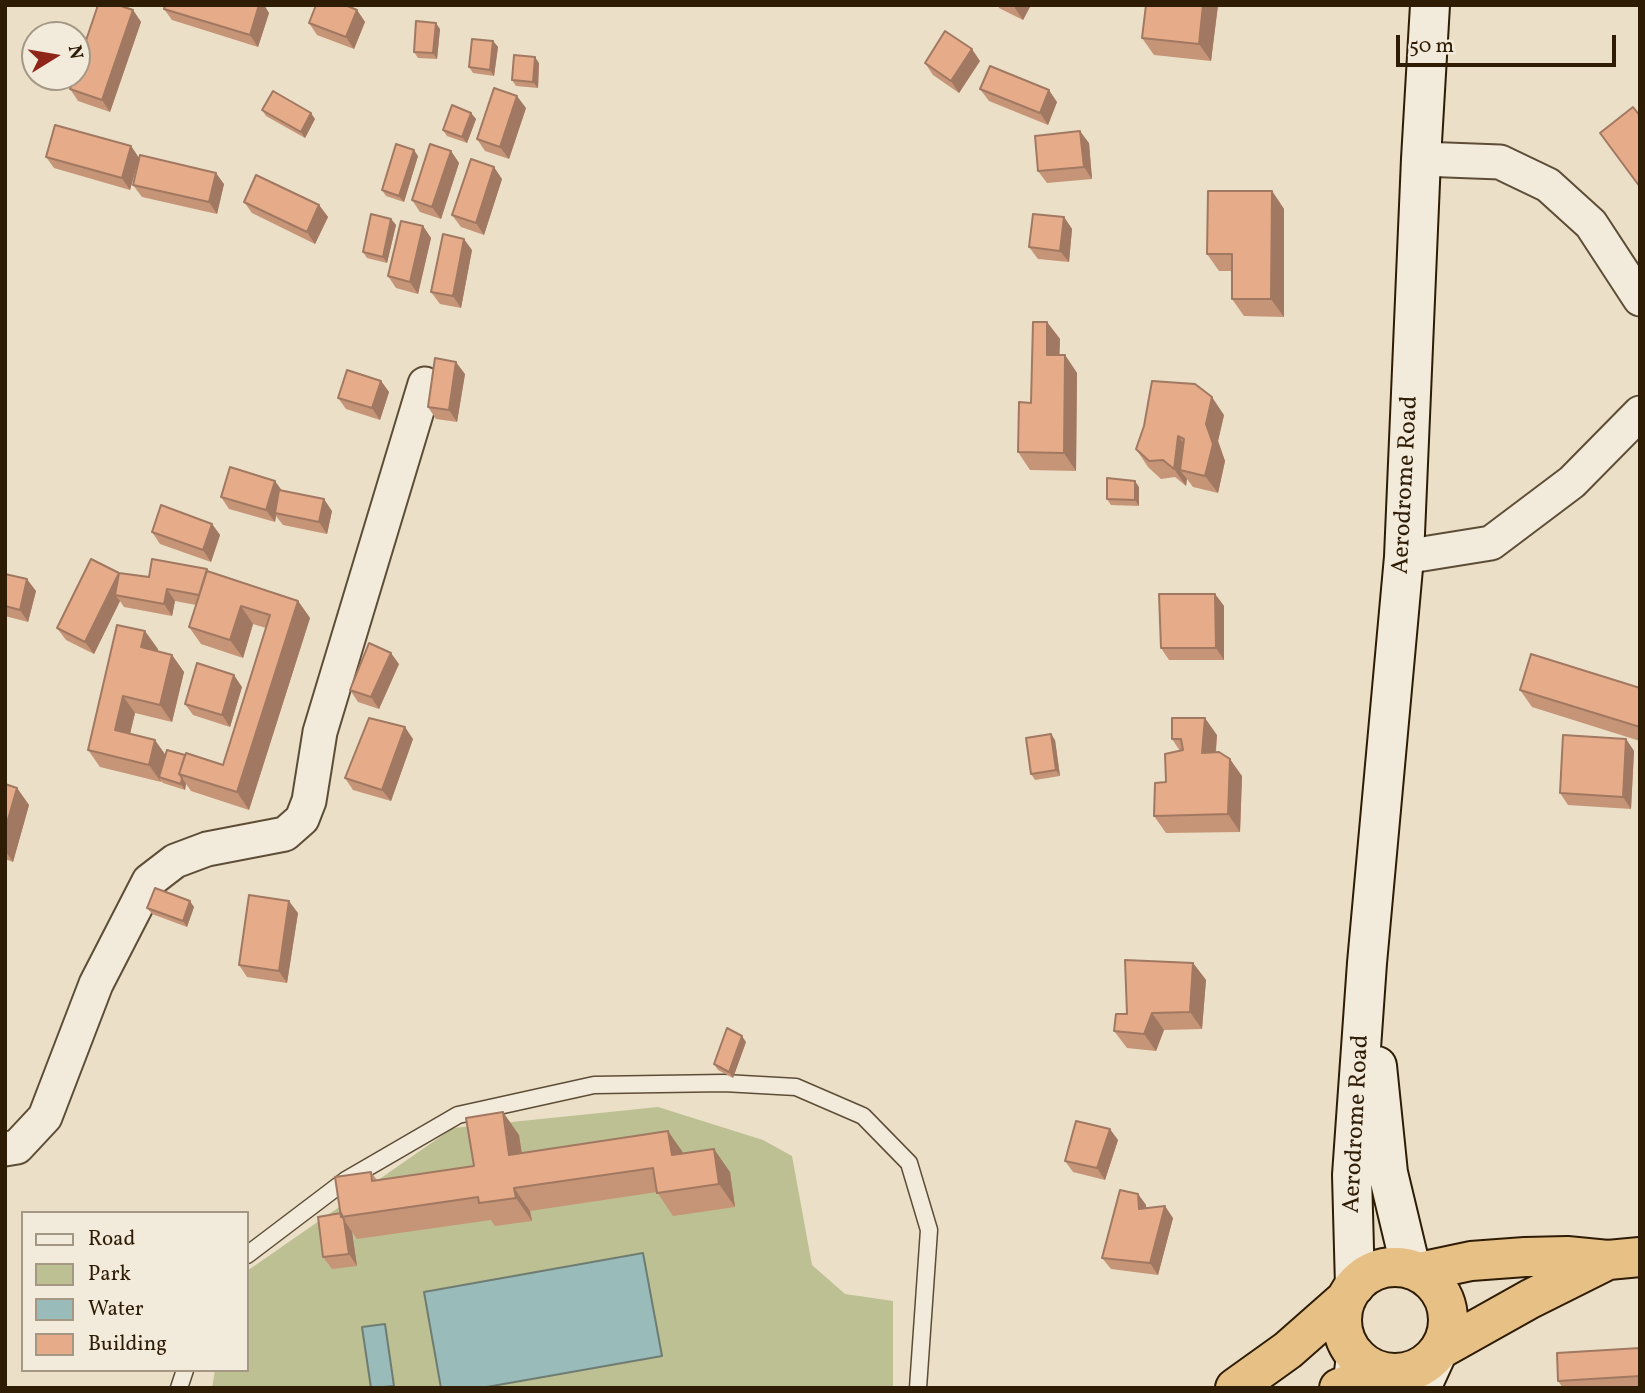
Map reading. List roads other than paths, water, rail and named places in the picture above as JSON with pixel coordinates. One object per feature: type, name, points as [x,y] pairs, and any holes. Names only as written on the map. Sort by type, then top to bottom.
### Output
[{"type":"highway","points":[[1415,1271],[1471,1261],[1525,1257],[1624,1259]]},
{"type":"highway","points":[[1351,1292],[1343,1313],[1343,1328],[1356,1377],[1406,1372],[1418,1368],[1438,1352],[1530,1299],[1624,1259]]},
{"type":"highway","points":[[1235,1388],[1296,1343],[1366,1275],[1380,1269],[1395,1267],[1415,1271],[1434,1283],[1444,1298],[1448,1316],[1447,1334],[1438,1352]]},
{"type":"street","name":"Aerodrome Road","points":[[1351,1292],[1352,1175],[1367,963],[1404,557],[1430,5]]},
{"type":"street","points":[[1421,159],[1500,162],[1548,185],[1591,224],[1640,299]]},
{"type":"street","points":[[5,1149],[17,1147],[45,1117],[96,984],[149,880],[175,861],[207,849],[285,834],[302,819],[309,801],[320,732],[425,384]]},
{"type":"street","points":[[1404,557],[1491,543],[1572,482],[1640,413]]},
{"type":"street","name":"Aerodrome Road","points":[[1367,963],[1388,1173],[1415,1271]]},
{"type":"street","points":[[1421,1388],[1438,1352]]},
{"type":"lane","points":[[248,1254],[346,1180],[458,1115],[594,1085],[724,1083],[796,1087],[863,1115],[909,1163],[929,1230],[918,1388]]},
{"type":"water","points":[[643,1253],[662,1356],[481,1388],[441,1388],[424,1292]]},
{"type":"water","points":[[385,1324],[394,1386],[371,1388],[362,1327]]}]
